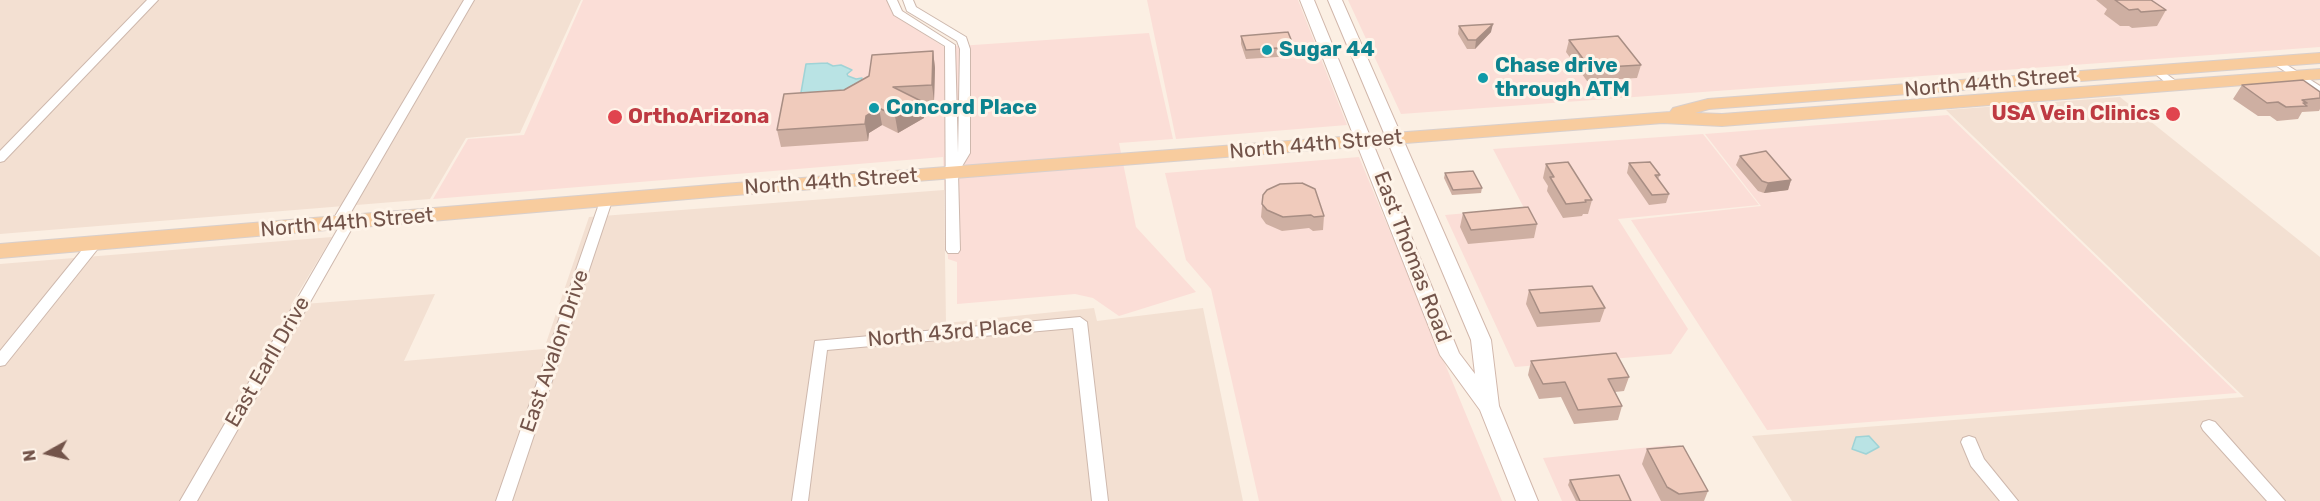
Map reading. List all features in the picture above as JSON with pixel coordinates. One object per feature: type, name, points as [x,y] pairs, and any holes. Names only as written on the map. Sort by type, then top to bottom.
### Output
[{"type":"main road","name":"East Thomas Road","points":[[1307,0],[1450,355],[1489,407],[1527,501]]},
{"type":"main road","points":[[1316,22],[1320,0]]},
{"type":"main road","name":"East Thomas Road","points":[[1335,0],[1481,340],[1489,407]]},
{"type":"main road","name":"North 44th Street","points":[[1663,117],[1708,104],[2320,58]]},
{"type":"main road","name":"North 44th Street","points":[[0,251],[1663,117],[1722,120],[2320,74]]},
{"type":"street","points":[[0,158],[153,0]]},
{"type":"street","name":"East Earll Drive","points":[[188,501],[469,0]]},
{"type":"street","points":[[892,0],[898,13],[950,45],[953,250]]},
{"type":"street","points":[[908,0],[911,9],[962,39],[965,50],[964,153],[952,173]]},
{"type":"street","points":[[2276,61],[2320,91]]},
{"type":"street","points":[[2157,70],[2176,86]]},
{"type":"street","name":"East Avalon Drive","points":[[504,501],[606,201]]},
{"type":"street","points":[[0,361],[95,243]]},
{"type":"street","name":"North 43rd Place","points":[[800,501],[820,345],[1080,322],[1100,501]]},
{"type":"street","points":[[2209,426],[2277,501]]},
{"type":"street","points":[[1969,442],[1977,462],[2010,501]]},
{"type":"shaded area","points":[[0,0],[581,0],[520,133],[466,138],[430,199],[0,234]]},
{"type":"shaded area","points":[[583,0],[890,0],[891,12],[944,47],[1149,33],[1173,139],[1119,143],[1136,227],[1196,292],[1119,316],[1093,298],[1075,294],[957,304],[957,262],[948,259],[943,157],[433,199],[468,139],[524,135]]},
{"type":"shaded area","points":[[1147,0],[1298,0],[1347,125],[1176,139]]},
{"type":"shaded area","points":[[1348,0],[2320,0],[2320,47],[1401,114]]},
{"type":"shaded area","points":[[2120,97],[2320,257],[2320,501],[1792,501],[1752,436],[2244,397],[1946,110]]},
{"type":"shaded area","points":[[1948,115],[2237,393],[1767,430],[1631,220],[1761,206],[1705,134]]},
{"type":"shaded area","points":[[1703,134],[1759,205],[1618,219],[1688,329],[1671,354],[1515,367],[1445,215],[1524,208],[1493,149]]},
{"type":"shaded area","points":[[1359,157],[1502,501],[1259,501],[1211,289],[1186,260],[1165,173]]},
{"type":"shaded area","points":[[944,190],[946,323],[1094,308],[1097,321],[1203,308],[1243,501],[0,501],[0,264],[332,237],[291,305],[435,294],[404,361],[544,349],[589,217]]},
{"type":"shaded area","points":[[1670,445],[1700,501],[1562,501],[1543,458]]},
{"type":"water","points":[[827,63],[833,66],[841,65],[852,70],[847,74],[848,76],[856,79],[862,78],[861,81],[823,102],[799,104],[806,64]]},
{"type":"water","points":[[1869,436],[1879,447],[1866,454],[1852,449],[1856,437]]},
{"type":"building","points":[[2115,0],[2151,0],[2166,10],[2141,12],[2138,9],[2129,10]]},
{"type":"building","points":[[1493,24],[1476,40],[1468,40],[1459,26]]},
{"type":"building","points":[[1288,32],[1294,47],[1246,50],[1241,36]]},
{"type":"building","points":[[1618,36],[1641,65],[1590,68],[1569,40]]},
{"type":"building","points":[[933,51],[932,85],[893,87],[921,101],[895,116],[879,108],[866,116],[865,124],[777,130],[784,94],[844,90],[869,76],[872,55]]},
{"type":"building","points":[[2303,80],[2320,92],[2320,98],[2302,100],[2307,103],[2303,103],[2307,106],[2286,107],[2278,102],[2267,103],[2242,85]]},
{"type":"building","points":[[1766,151],[1791,180],[1768,183],[1762,181],[1740,156]]},
{"type":"building","points":[[1568,162],[1592,200],[1566,204],[1550,177],[1554,177],[1546,164]]},
{"type":"building","points":[[1650,162],[1660,175],[1655,175],[1669,194],[1652,195],[1629,163]]},
{"type":"building","points":[[1473,171],[1482,188],[1453,190],[1445,173]]},
{"type":"building","points":[[1302,183],[1315,189],[1324,216],[1283,217],[1267,210],[1262,204],[1263,195],[1267,190],[1280,184]]},
{"type":"building","points":[[1528,207],[1537,224],[1471,230],[1463,213]]},
{"type":"building","points":[[1592,286],[1605,308],[1540,313],[1529,290]]},
{"type":"building","points":[[1616,353],[1629,377],[1608,379],[1622,406],[1578,410],[1565,382],[1543,384],[1531,361]]},
{"type":"building","points":[[1683,446],[1708,491],[1679,494],[1667,487],[1647,449]]},
{"type":"building","points":[[1619,475],[1631,501],[1580,501],[1570,480]]},
{"type":"place","name":"Sugar 44","points":[[1267,50]]},
{"type":"place","name":"Chase drive through ATM","points":[[1483,78]]},
{"type":"place","name":"Concord Place","points":[[874,108]]},
{"type":"place","name":"USA Vein Clinics","points":[[2173,114]]},
{"type":"place","name":"OrthoArizona","points":[[615,117]]}]
